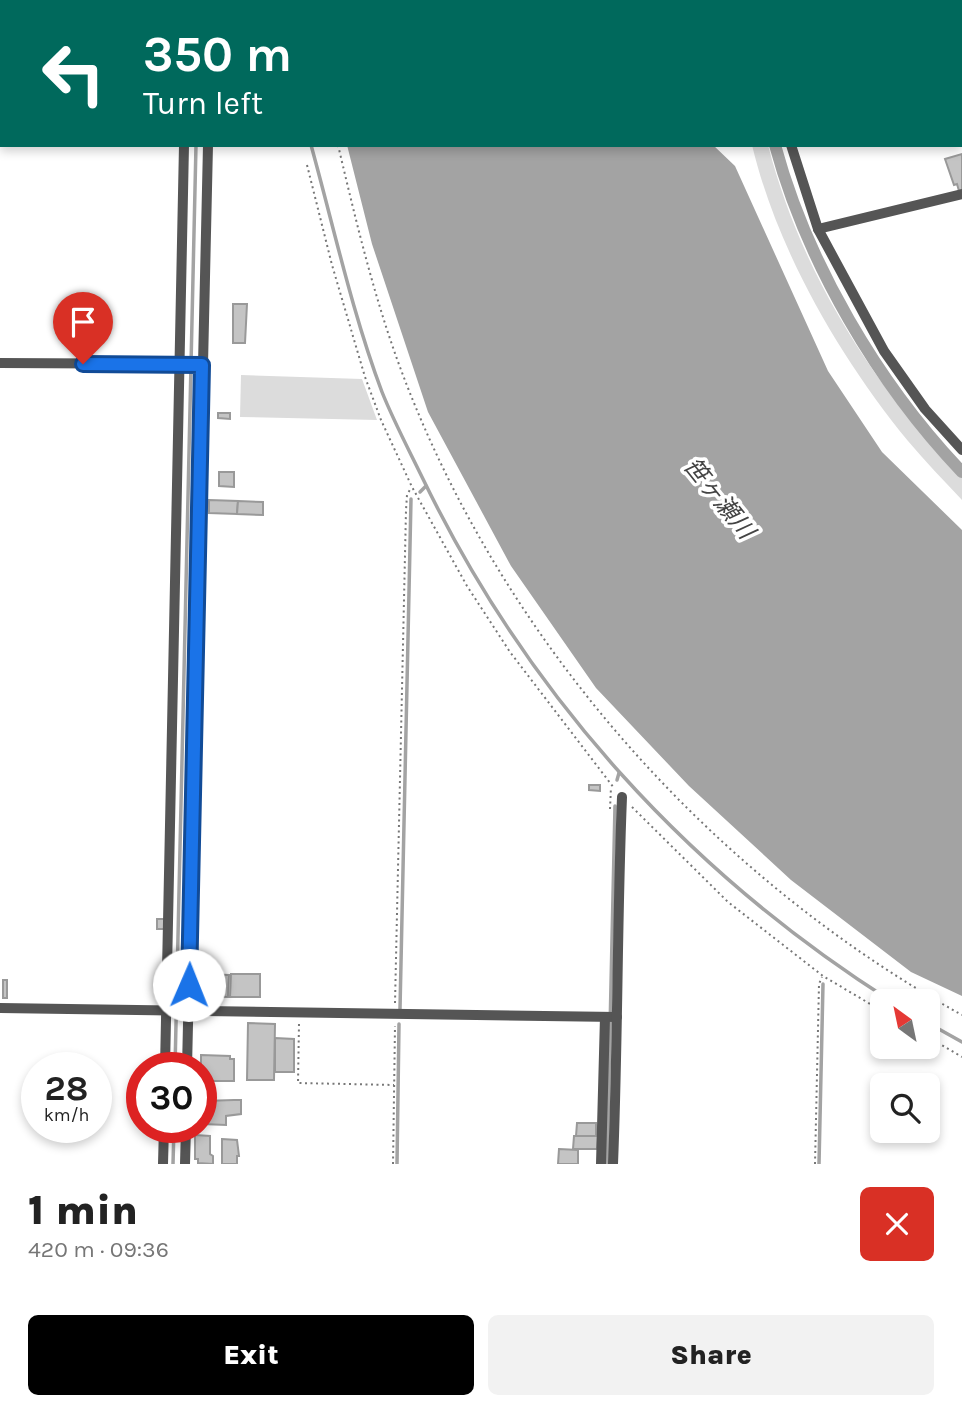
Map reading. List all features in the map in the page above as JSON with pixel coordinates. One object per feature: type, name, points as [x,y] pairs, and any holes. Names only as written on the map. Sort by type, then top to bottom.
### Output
[{"type":"street","points":[[168,1052],[177,1011],[191,365],[184,147]]},
{"type":"street","points":[[184,1052],[177,1011],[191,365],[208,147]]},
{"type":"street","points":[[791,147],[818,229],[884,351],[925,409],[962,450]]},
{"type":"street","points":[[818,229],[962,194]]},
{"type":"street","points":[[0,363],[191,365]]},
{"type":"street","points":[[607,1158],[622,797]]},
{"type":"street","points":[[0,1008],[611,1017]]},
{"type":"street","points":[[163,1164],[164,1143]]},
{"type":"street","points":[[185,1164],[186,1143]]},
{"type":"path","points":[[338,147],[360,242],[375,292],[397,360],[421,418],[477,531],[545,638],[591,701],[633,751],[729,848],[805,912],[869,958],[962,1015]]},
{"type":"path","points":[[307,165],[332,265],[365,377],[382,420],[412,487],[467,586],[510,652],[622,797],[675,851],[728,902],[823,976],[870,1004]]},
{"type":"path","points":[[393,1164],[406,510],[407,495],[412,487]]},
{"type":"path","points":[[816,1164],[819,984],[823,976]]},
{"type":"path","points":[[299,1013],[298,1083],[394,1085]]},
{"type":"path","points":[[940,1044],[962,1057]]},
{"type":"shaded area","points":[[753,147],[769,147],[799,237],[843,324],[898,404],[962,477],[962,500],[908,441],[858,375],[835,339],[794,263],[763,184]]},
{"type":"shaded area","points":[[241,375],[362,379],[377,420],[240,417]]},
{"type":"water","name":"笹ヶ瀬川","points":[[348,147],[715,147],[735,166],[828,371],[882,452],[962,530],[962,996],[911,972],[791,880],[689,786],[596,688],[511,566],[428,412],[372,244]]},
{"type":"building","points":[[962,154],[962,190],[959,191],[957,184],[954,185],[945,159]]},
{"type":"building","points":[[233,304],[247,304],[245,343],[233,343]]},
{"type":"building","points":[[218,413],[230,413],[230,419],[218,418]]},
{"type":"building","points":[[219,472],[234,472],[234,487],[219,486]]},
{"type":"building","points":[[209,500],[238,501],[237,514],[209,513]]},
{"type":"building","points":[[238,501],[263,502],[263,515],[237,514]]},
{"type":"building","points":[[589,785],[600,785],[600,791],[589,790]]},
{"type":"building","points":[[157,919],[164,919],[164,929],[157,929]]},
{"type":"building","points":[[200,974],[229,975],[228,997],[200,996]]},
{"type":"building","points":[[231,974],[260,974],[260,997],[230,997]]},
{"type":"building","points":[[3,980],[7,980],[7,998],[3,998]]},
{"type":"building","points":[[248,1023],[275,1024],[274,1080],[247,1080]]},
{"type":"building","points":[[275,1038],[294,1039],[294,1072],[275,1072]]},
{"type":"building","points":[[217,1056],[230,1056],[230,1059],[234,1059],[234,1081],[217,1081]]},
{"type":"building","points":[[241,1100],[241,1114],[226,1116],[226,1125],[217,1125],[217,1101]]},
{"type":"building","points":[[577,1123],[596,1123],[596,1136],[576,1136]]},
{"type":"building","points":[[574,1136],[598,1136],[597,1149],[573,1149]]},
{"type":"building","points":[[222,1139],[237,1140],[237,1164],[222,1164]]},
{"type":"building","points":[[195,1143],[210,1143],[213,1164],[198,1163],[198,1159],[195,1159]]},
{"type":"building","points":[[559,1149],[578,1150],[578,1164],[558,1164]]},
{"type":"waterway","points":[[175,1052],[196,147]]},
{"type":"waterway","points":[[312,147],[352,301],[382,392],[423,479],[465,558],[512,634],[564,706],[620,773],[681,836],[747,896],[874,989]]},
{"type":"waterway","points":[[776,147],[806,234],[849,320],[902,400],[962,472]]},
{"type":"waterway","points":[[420,492],[426,486]]},
{"type":"waterway","points":[[400,1009],[411,499]]},
{"type":"waterway","points":[[617,780],[619,773]]},
{"type":"waterway","points":[[607,1164],[615,806]]},
{"type":"waterway","points":[[819,1164],[823,984]]},
{"type":"waterway","points":[[397,1164],[399,1024]]},
{"type":"waterway","points":[[940,1030],[962,1042]]},
{"type":"waterway","points":[[173,1164],[174,1143]]},
{"type":"route","points":[[83,364],[202,365],[189,985]]}]
